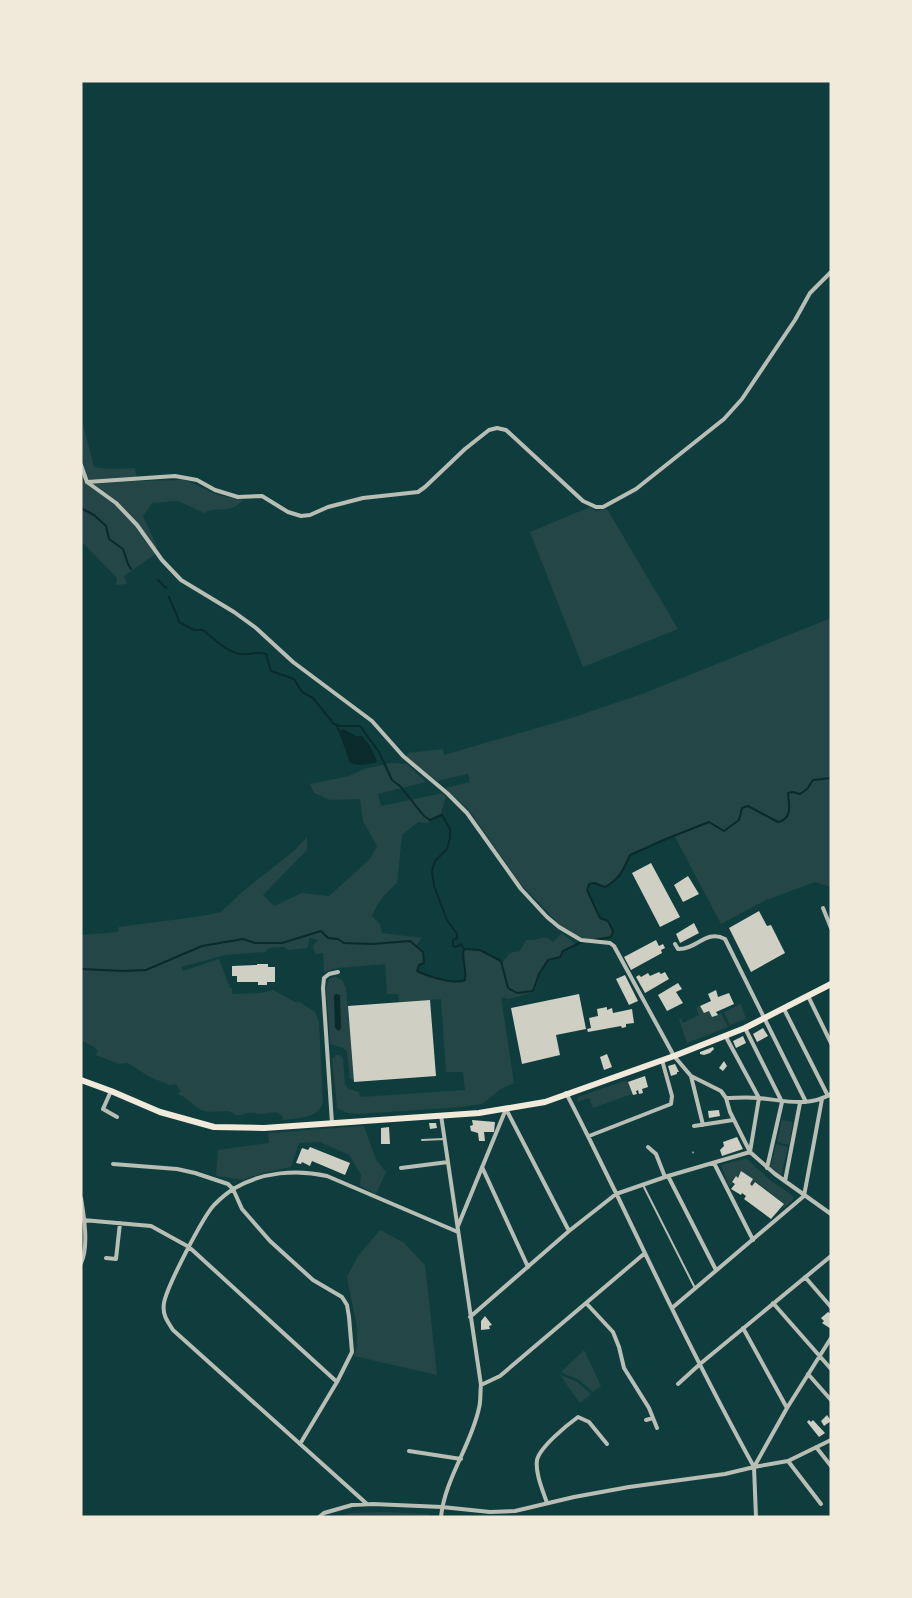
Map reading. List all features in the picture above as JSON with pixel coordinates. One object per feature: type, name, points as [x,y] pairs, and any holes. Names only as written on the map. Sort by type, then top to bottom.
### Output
[{"type":"main road","points":[[81,1080],[160,1112],[214,1127],[256,1128],[440,1116],[506,1109],[545,1102],[726,1037],[831,984]]},
{"type":"street","points":[[87,482],[175,476],[197,480],[215,490],[238,497],[262,496],[288,512],[301,516],[310,515],[328,507],[363,498],[418,492],[465,449],[489,430],[497,428],[506,430],[583,500],[596,507],[602,507],[636,489],[724,419],[742,399],[795,320],[810,292],[831,272]]},
{"type":"street","points":[[81,465],[87,482],[116,503],[137,525],[162,560],[181,580],[234,612],[256,628],[293,662],[372,721],[403,756],[467,812],[521,888],[559,927],[581,940],[610,943],[614,946],[674,1056],[691,1076],[721,1091],[726,1098],[733,1120],[750,1152],[785,1182],[831,1214]]},
{"type":"street","points":[[823,908],[831,928]]},
{"type":"street","points":[[675,944],[678,949],[684,949],[711,936],[718,935],[725,939],[806,1102]]},
{"type":"street","points":[[332,1123],[323,988],[324,978],[329,974],[338,972]]},
{"type":"street","points":[[808,996],[831,1043]]},
{"type":"street","points":[[726,1098],[759,1098],[800,1104],[822,1099],[829,1095],[784,1009]]},
{"type":"street","points":[[745,1028],[782,1102],[767,1168]]},
{"type":"street","points":[[726,1037],[759,1098],[750,1152]]},
{"type":"street","points":[[589,1136],[671,1104],[672,1096],[662,1060]]},
{"type":"street","points":[[691,1076],[703,1125]]},
{"type":"street","points":[[111,1091],[103,1110],[116,1117]]},
{"type":"street","points":[[566,1093],[589,1136],[718,1403],[754,1466],[756,1515],[752,1517]]},
{"type":"street","points":[[672,1308],[804,1196],[822,1099]]},
{"type":"street","points":[[785,1182],[800,1104]]},
{"type":"street","points":[[457,1230],[506,1109]]},
{"type":"street","points":[[506,1109],[569,1232]]},
{"type":"street","points":[[440,1116],[480,1385],[480,1407],[442,1507],[441,1517]]},
{"type":"street","points":[[694,1126],[733,1120]]},
{"type":"street","points":[[648,1147],[656,1154],[666,1177],[716,1270]]},
{"type":"street","points":[[470,1318],[616,1194],[750,1152]]},
{"type":"street","points":[[401,1168],[448,1162]]},
{"type":"street","points":[[714,1163],[753,1240]]},
{"type":"street","points":[[113,1164],[195,1172],[228,1184],[233,1189],[242,1209],[270,1241],[313,1280],[342,1297],[347,1305],[352,1332],[352,1352],[337,1382],[300,1444]]},
{"type":"street","points":[[482,1167],[503,1218],[528,1267]]},
{"type":"street","points":[[367,1504],[173,1330],[165,1318],[164,1304],[166,1294],[189,1247],[213,1206],[233,1189],[248,1181],[270,1176],[311,1172],[327,1176],[457,1230]]},
{"type":"street","points":[[81,1198],[85,1246],[84,1258],[81,1263]]},
{"type":"street","points":[[83,1220],[151,1226],[189,1247],[337,1382]]},
{"type":"street","points":[[106,1258],[116,1259],[120,1223]]},
{"type":"street","points":[[480,1385],[500,1376],[645,1253]]},
{"type":"street","points":[[678,1384],[831,1256]]},
{"type":"street","points":[[806,1277],[831,1307]]},
{"type":"street","points":[[586,1303],[613,1332],[620,1347],[624,1368],[649,1408],[657,1428]]},
{"type":"street","points":[[773,1303],[831,1369]]},
{"type":"street","points":[[743,1328],[787,1408]]},
{"type":"street","points":[[754,1466],[787,1408],[830,1340]]},
{"type":"street","points":[[808,1374],[831,1400]]},
{"type":"street","points":[[547,1503],[537,1462],[539,1454],[545,1447],[578,1418],[589,1422],[607,1444]]},
{"type":"street","points":[[646,1420],[653,1418]]},
{"type":"street","points":[[319,1517],[324,1513],[352,1505],[367,1504],[501,1512],[515,1511],[629,1487],[725,1474],[754,1466],[788,1461],[831,1440]]},
{"type":"street","points":[[816,1447],[831,1466]]},
{"type":"street","points":[[409,1451],[461,1459]]},
{"type":"street","points":[[788,1461],[821,1504]]},
{"type":"lane","points":[[422,1140],[444,1139]]},
{"type":"lane","points":[[643,1184],[695,1288]]},
{"type":"shaded area","points":[[81,416],[94,467],[109,469],[135,468],[137,481],[185,480],[218,495],[243,500],[233,508],[204,513],[178,501],[152,503],[143,516],[157,546],[154,555],[124,576],[127,584],[116,585],[117,578],[81,541]]},
{"type":"shaded area","points":[[590,507],[596,511],[607,509],[678,629],[583,667],[530,532]]},
{"type":"shaded area","points":[[831,618],[831,887],[815,882],[766,900],[721,924],[674,835],[630,855],[617,877],[605,887],[594,883],[589,884],[587,890],[600,918],[608,921],[613,931],[611,937],[589,940],[568,932],[520,883],[469,810],[445,788],[470,782],[468,774],[437,781],[406,757],[408,753],[443,749],[444,755],[568,719],[642,694]]},
{"type":"shaded area","points":[[343,729],[356,736],[362,736],[370,746],[377,761],[375,763],[359,765],[350,763],[339,731]]},
{"type":"shaded area","points":[[391,763],[407,764],[426,782],[378,794],[381,806],[443,793],[446,797],[441,813],[427,823],[418,822],[402,835],[397,883],[382,898],[372,916],[380,924],[382,933],[422,938],[416,946],[423,952],[424,963],[419,966],[417,971],[441,979],[461,981],[465,980],[464,949],[480,950],[502,963],[510,953],[520,951],[526,940],[546,937],[553,942],[562,933],[574,943],[574,946],[564,951],[561,957],[543,966],[534,992],[509,999],[501,997],[514,1083],[501,1089],[482,1104],[462,1107],[359,1114],[348,1113],[337,1108],[332,1059],[336,1055],[340,1055],[343,1059],[345,1084],[348,1089],[359,1092],[360,1097],[465,1090],[463,1072],[446,1072],[441,999],[399,1002],[398,994],[387,994],[385,964],[338,968],[324,972],[323,953],[316,954],[312,948],[318,940],[310,938],[307,948],[288,950],[285,947],[269,948],[265,952],[225,955],[181,967],[183,971],[219,959],[230,988],[232,988],[232,994],[261,993],[273,990],[297,1003],[298,1001],[315,1012],[319,1021],[323,1101],[321,1107],[313,1114],[301,1118],[283,1120],[283,1117],[275,1113],[239,1115],[228,1111],[204,1111],[177,1094],[181,1092],[176,1084],[169,1085],[148,1076],[128,1063],[119,1064],[96,1055],[98,1051],[94,1047],[81,1040],[81,935],[118,932],[119,927],[221,912],[242,892],[295,850],[307,837],[307,850],[263,895],[274,906],[302,893],[329,896],[370,859],[377,846],[363,821],[360,799],[330,800],[314,793],[310,784],[349,776],[364,769]]},
{"type":"shaded area","points":[[335,977],[342,980],[346,988],[354,1080],[350,1079],[347,1051],[331,1044],[330,1039],[326,988],[329,979]]},
{"type":"shaded area","points":[[336,994],[340,995],[341,1028],[339,1031],[335,1028],[334,996]]},
{"type":"shaded area","points":[[741,1004],[746,1019],[730,1025],[724,1012]]},
{"type":"shaded area","points":[[700,1006],[704,1013],[709,1011],[712,1017],[721,1013],[728,1027],[687,1043],[679,1019],[681,1018],[683,1023],[699,1015],[696,1008]]},
{"type":"shaded area","points":[[627,1080],[632,1094],[593,1108],[589,1098],[577,1102],[578,1097]]},
{"type":"shaded area","points":[[782,1120],[793,1122],[789,1145],[777,1142]]},
{"type":"shaded area","points":[[364,1126],[376,1160],[386,1172],[376,1194],[360,1186],[361,1175],[349,1155],[320,1142],[299,1143],[291,1167],[242,1180],[216,1176],[218,1150],[269,1143],[268,1133]]},
{"type":"shaded area","points":[[776,1144],[788,1147],[781,1176],[770,1168]]},
{"type":"shaded area","points":[[747,1159],[770,1180],[793,1196],[793,1200],[784,1208],[782,1207],[785,1204],[755,1181],[752,1185],[750,1184],[753,1179],[741,1171],[738,1177],[735,1176],[731,1182],[733,1184],[729,1186],[721,1165]]},
{"type":"shaded area","points":[[380,1230],[403,1242],[425,1265],[437,1375],[354,1356],[357,1347],[357,1327],[347,1277],[358,1256]]},
{"type":"shaded area","points":[[584,1350],[601,1386],[593,1392],[579,1380],[561,1372]]},
{"type":"shaded area","points":[[560,1375],[576,1381],[591,1394],[580,1403]]},
{"type":"shaded area","points":[[351,1513],[429,1514],[429,1517],[335,1517]]},
{"type":"building","points":[[651,863],[680,917],[660,927],[632,873]]},
{"type":"building","points":[[688,876],[699,894],[683,902],[674,885]]},
{"type":"building","points":[[759,911],[767,926],[771,925],[785,953],[751,972],[729,928]]},
{"type":"building","points":[[694,923],[699,933],[680,943],[676,934]]},
{"type":"building","points":[[656,940],[659,946],[663,944],[665,948],[661,950],[662,953],[631,970],[624,957]]},
{"type":"building","points":[[268,964],[268,967],[275,967],[275,982],[267,982],[267,985],[258,985],[258,982],[237,982],[237,976],[232,976],[232,966]]},
{"type":"building","points":[[659,972],[661,974],[665,972],[669,979],[645,993],[636,977],[639,975],[641,977],[648,973],[650,976]]},
{"type":"building","points":[[625,975],[638,1001],[629,1005],[616,979]]},
{"type":"building","points":[[678,983],[682,989],[676,992],[683,1003],[667,1011],[658,995]]},
{"type":"building","points":[[716,990],[718,997],[729,993],[734,1004],[716,1012],[718,1015],[712,1017],[709,1011],[704,1013],[700,1006],[711,1001],[708,994]]},
{"type":"building","points":[[579,994],[586,1029],[556,1035],[560,1055],[522,1064],[511,1008]]},
{"type":"building","points":[[430,1000],[436,1076],[354,1082],[348,1006]]},
{"type":"building","points":[[607,1007],[607,1010],[612,1008],[613,1013],[632,1009],[634,1023],[626,1024],[626,1027],[622,1028],[621,1026],[588,1032],[587,1029],[591,1028],[589,1018],[598,1016],[597,1009]]},
{"type":"building","points":[[763,1028],[768,1036],[757,1042],[753,1034]]},
{"type":"building","points":[[743,1036],[746,1043],[736,1048],[733,1041]]},
{"type":"building","points":[[713,1047],[714,1049],[710,1053],[700,1054],[700,1052]]},
{"type":"building","points":[[607,1054],[612,1067],[604,1070],[600,1057]]},
{"type":"building","points":[[724,1061],[727,1066],[723,1071],[719,1068]]},
{"type":"building","points":[[675,1064],[679,1072],[671,1076],[668,1066]]},
{"type":"building","points":[[645,1076],[648,1087],[642,1089],[643,1093],[639,1094],[638,1090],[636,1091],[637,1094],[633,1095],[628,1082]]},
{"type":"building","points":[[719,1110],[720,1116],[709,1118],[708,1111]]},
{"type":"building","points":[[472,1120],[495,1122],[494,1132],[484,1132],[485,1141],[479,1141],[478,1133],[471,1131]]},
{"type":"building","points":[[429,1123],[436,1123],[437,1128],[430,1129]]},
{"type":"building","points":[[389,1127],[390,1144],[381,1144],[381,1128]]},
{"type":"building","points":[[737,1137],[743,1149],[722,1156],[720,1150],[724,1146],[723,1142]]},
{"type":"building","points":[[310,1147],[350,1163],[345,1175],[312,1161],[310,1166],[302,1162],[301,1164],[296,1163],[302,1148],[308,1150]]},
{"type":"building","points":[[741,1171],[753,1179],[750,1184],[752,1186],[755,1182],[784,1204],[771,1219],[744,1199],[746,1196],[742,1193],[741,1195],[731,1189],[735,1184],[732,1182],[736,1176],[738,1178]]},
{"type":"building","points":[[828,1312],[831,1314],[831,1329],[822,1323],[824,1321],[821,1318]]},
{"type":"building","points":[[485,1316],[492,1325],[489,1326],[490,1329],[481,1330],[481,1321]]},
{"type":"building","points":[[827,1415],[831,1421],[824,1426],[821,1421]]},
{"type":"building","points":[[809,1420],[811,1422],[813,1420],[825,1433],[819,1437],[807,1422]]},
{"type":"waterway","points":[[81,508],[94,515],[106,526],[109,539],[123,549],[131,569]]},
{"type":"waterway","points":[[158,580],[166,588]]},
{"type":"waterway","points":[[169,597],[179,622],[194,630],[203,630],[230,651],[244,654],[266,654],[271,671],[294,679],[302,692],[313,698],[334,724],[340,726],[360,726],[379,752],[392,780],[400,786],[424,816],[430,820],[442,815],[450,829],[450,838],[447,849],[435,861],[432,871],[434,886],[447,920],[457,934],[457,938],[453,940],[453,946],[456,947],[461,944],[464,949]]},
{"type":"waterway","points":[[336,724],[339,731]]},
{"type":"waterway","points":[[594,940],[611,937],[613,931],[608,921],[600,918],[587,890],[589,884],[594,883],[605,887],[610,884],[620,874],[630,855],[709,822],[724,831],[739,820],[742,808],[748,806],[778,822],[786,818],[788,814],[788,793],[800,794],[807,789],[813,780],[831,778]]},
{"type":"waterway","points":[[81,969],[146,970],[202,946],[243,939],[255,943],[282,943],[321,931],[328,938],[338,939],[344,943],[372,944],[410,941],[423,952],[424,963],[419,965],[417,971],[448,981],[465,980],[464,949],[480,950],[501,961],[508,988],[517,993],[533,991],[539,974],[548,960],[560,957],[563,951],[584,941]]}]
